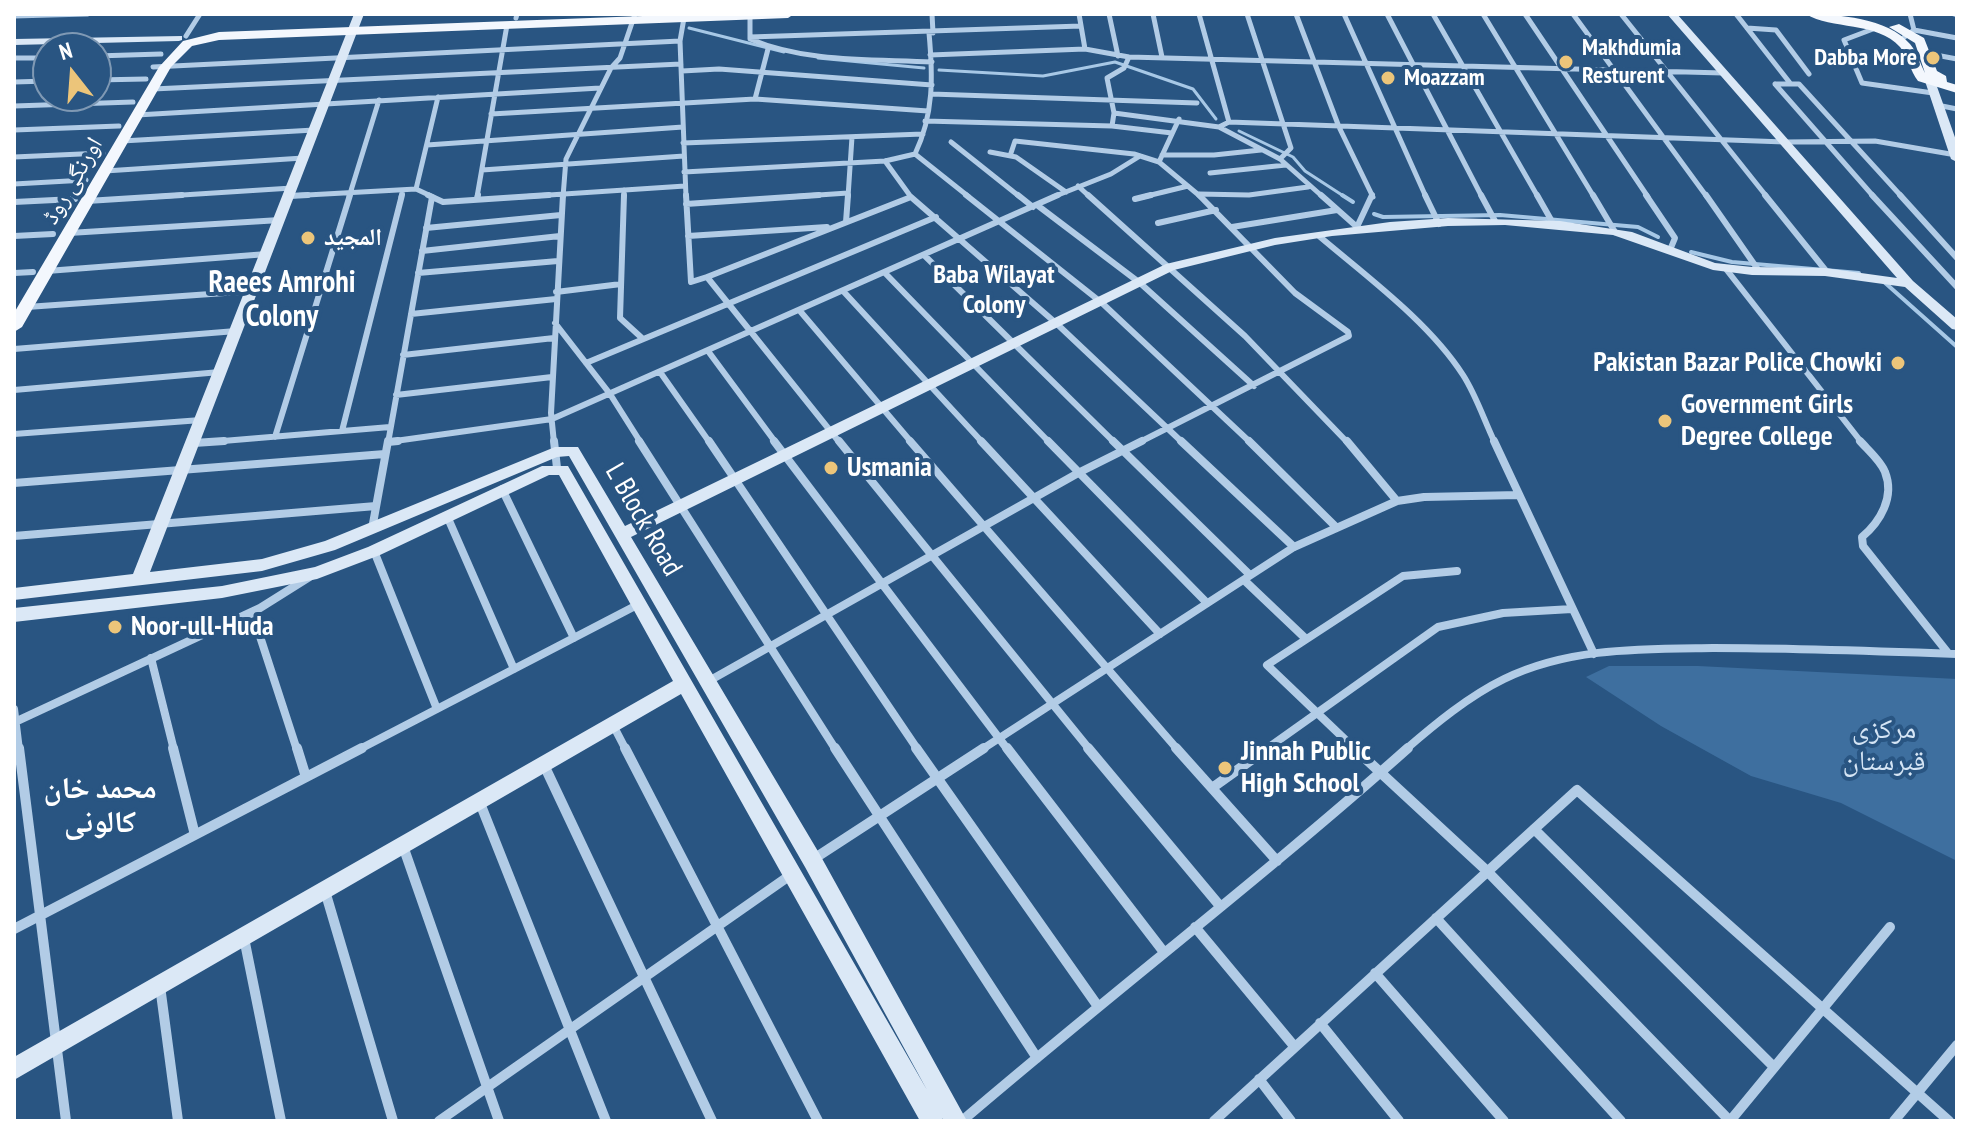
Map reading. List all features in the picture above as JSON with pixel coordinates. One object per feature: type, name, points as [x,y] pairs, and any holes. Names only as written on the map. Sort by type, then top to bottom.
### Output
[{"type":"main road","name":"اورنگی روڈ","points":[[39,271],[53,234],[105,171],[156,71],[182,37],[231,30],[355,24],[788,14]]},
{"type":"main road","points":[[1812,14],[1873,29],[1906,45],[1918,73],[1934,89]]},
{"type":"main road","points":[[1849,14],[1913,32],[1925,53],[1934,89]]},
{"type":"main road","name":"اورنگی روڈ","points":[[156,71],[178,47],[203,37],[355,24]]},
{"type":"main road","points":[[1934,89],[1957,86]]},
{"type":"main road","name":"اورنگی روڈ","points":[[14,327],[20,304],[39,271],[69,233],[86,180],[119,126],[135,109]]},
{"type":"street","points":[[14,16],[87,14]]},
{"type":"street","points":[[182,37],[200,14]]},
{"type":"street","points":[[915,154],[923,134],[931,94],[932,14]]},
{"type":"street","points":[[1079,14],[1085,49]]},
{"type":"street","points":[[1109,14],[1118,56]]},
{"type":"street","points":[[1153,14],[1162,57]]},
{"type":"street","points":[[1199,14],[1229,122]]},
{"type":"street","points":[[1247,14],[1291,148],[1282,157]]},
{"type":"street","points":[[1296,14],[1339,127],[1373,197],[1362,211],[1357,227]]},
{"type":"street","points":[[1344,14],[1393,129],[1437,219]]},
{"type":"street","points":[[1387,14],[1445,131],[1492,216]]},
{"type":"street","points":[[1433,14],[1553,221]]},
{"type":"street","points":[[1483,14],[1613,226]]},
{"type":"street","points":[[1525,14],[1675,238],[1670,250]]},
{"type":"street","points":[[1573,14],[1756,265]]},
{"type":"street","points":[[1621,14],[1826,271]]},
{"type":"street","points":[[1672,14],[1909,284],[1957,326]]},
{"type":"street","points":[[1736,14],[1790,83]]},
{"type":"street","points":[[1910,14],[1913,32]]},
{"type":"street","points":[[750,15],[750,37]]},
{"type":"street","points":[[14,594],[262,565],[329,546],[556,460],[552,377],[566,164],[600,88],[620,58],[632,16]]},
{"type":"street","points":[[684,18],[680,41],[681,101],[691,282],[911,197]]},
{"type":"street","points":[[477,199],[502,50],[513,19]]},
{"type":"street","points":[[139,580],[355,24]]},
{"type":"street","points":[[750,37],[1081,26]]},
{"type":"street","points":[[1747,28],[1776,30],[1809,74]]},
{"type":"street","points":[[1873,29],[1844,40],[1862,83],[1934,89],[1957,109]]},
{"type":"street","points":[[1899,41],[1913,32],[1957,38]]},
{"type":"street","name":"اورنگی روڈ","points":[[14,42],[182,37]]},
{"type":"street","points":[[750,37],[768,49],[807,55],[931,59],[1085,49],[1128,58],[1723,73]]},
{"type":"street","points":[[112,78],[156,71],[341,58],[680,41]]},
{"type":"street","points":[[755,99],[768,49]]},
{"type":"street","points":[[1925,53],[1957,59]]},
{"type":"street","points":[[1112,126],[1114,113],[1107,78],[1124,68],[1128,58]]},
{"type":"street","points":[[112,60],[156,71],[331,80],[611,68],[682,68],[932,85]]},
{"type":"street","points":[[1957,258],[1799,84],[1775,84],[1823,142],[1957,287]]},
{"type":"street","points":[[14,106],[135,109],[323,103],[600,88]]},
{"type":"street","points":[[1219,127],[1229,122],[1785,142],[1875,141],[1956,157],[1952,134],[1934,89]]},
{"type":"street","points":[[931,94],[1197,103]]},
{"type":"street","points":[[416,189],[438,97]]},
{"type":"street","points":[[491,114],[755,99],[928,111]]},
{"type":"street","points":[[275,437],[379,100]]},
{"type":"street","points":[[1114,113],[1179,119],[1219,127],[1282,157],[1308,187],[1357,227]]},
{"type":"street","points":[[1161,158],[1179,119]]},
{"type":"street","points":[[925,121],[1112,126],[1172,133]]},
{"type":"street","points":[[14,130],[119,126]]},
{"type":"street","points":[[427,145],[683,127]]},
{"type":"street","points":[[122,141],[314,130]]},
{"type":"street","points":[[683,143],[923,134]]},
{"type":"street","points":[[846,222],[852,137]]},
{"type":"street","points":[[1010,156],[1015,141],[1161,158],[1263,149]]},
{"type":"street","points":[[951,142],[1140,283],[1254,386]]},
{"type":"street","points":[[990,152],[1010,156],[1066,192]]},
{"type":"street","points":[[14,157],[103,153]]},
{"type":"street","points":[[684,172],[885,161],[915,154]]},
{"type":"street","points":[[915,154],[1102,303],[1214,406],[1335,526]]},
{"type":"street","points":[[482,170],[684,156]]},
{"type":"street","points":[[388,442],[552,419],[1111,174],[1140,156]]},
{"type":"street","points":[[105,171],[303,158]]},
{"type":"street","points":[[706,682],[1080,472],[1283,372],[1350,334],[1295,293],[1216,210],[1161,158]]},
{"type":"street","points":[[885,161],[911,197],[1057,324],[1294,547]]},
{"type":"street","points":[[1210,173],[1286,165]]},
{"type":"street","points":[[14,184],[86,180]]},
{"type":"street","points":[[14,202],[416,189],[443,202],[685,186]]},
{"type":"street","points":[[1078,186],[1283,372],[1360,453],[1397,501]]},
{"type":"street","points":[[1135,199],[1188,186]]},
{"type":"street","points":[[1198,194],[1249,195],[1308,187]]},
{"type":"street","points":[[342,431],[403,190]]},
{"type":"street","points":[[624,190],[620,318],[643,339]]},
{"type":"street","points":[[686,204],[848,193]]},
{"type":"street","points":[[372,529],[432,197]]},
{"type":"street","points":[[1158,223],[1216,210]]},
{"type":"street","points":[[1232,227],[1337,210]]},
{"type":"street","points":[[426,228],[561,215]]},
{"type":"street","points":[[621,535],[1169,268],[1249,245],[1319,236],[1357,227],[1492,216],[1613,226],[1701,263],[1726,269],[1756,265],[1826,271],[1909,284]]},
{"type":"street","points":[[586,363],[936,217]]},
{"type":"street","points":[[69,233],[280,220]]},
{"type":"street","points":[[688,236],[836,226]]},
{"type":"street","points":[[14,236],[53,234]]},
{"type":"street","points":[[422,251],[560,236]]},
{"type":"street","points":[[1319,236],[1380,288],[1445,351],[1463,375],[1594,654]]},
{"type":"street","points":[[14,273],[267,254]]},
{"type":"street","points":[[925,256],[1125,450],[1305,638]]},
{"type":"street","points":[[418,273],[558,261]]},
{"type":"street","points":[[1726,269],[1885,472],[1889,497],[1886,510],[1875,527],[1862,537],[1863,546],[1953,653]]},
{"type":"street","points":[[885,273],[1207,603]]},
{"type":"street","points":[[707,277],[1051,704],[1220,906]]},
{"type":"street","points":[[411,314],[621,284]]},
{"type":"street","points":[[20,304],[253,291]]},
{"type":"street","points":[[844,292],[1160,634]]},
{"type":"street","points":[[800,311],[1105,669],[1277,861]]},
{"type":"street","points":[[555,323],[610,394],[878,817],[1037,1058]]},
{"type":"street","points":[[14,349],[238,331]]},
{"type":"street","points":[[403,355],[554,338]]},
{"type":"street","points":[[708,351],[880,584],[1163,951]]},
{"type":"street","points":[[14,390],[221,372]]},
{"type":"street","points":[[660,372],[736,479],[937,779],[1097,1005]]},
{"type":"street","points":[[396,395],[552,377]]},
{"type":"street","points":[[14,434],[203,420]]},
{"type":"street","points":[[194,443],[390,427]]},
{"type":"street","name":"L Block Road","points":[[14,615],[222,592],[317,573],[374,551],[573,451],[812,860],[956,1121]]},
{"type":"street","points":[[14,483],[385,454]]},
{"type":"street","name":"L Block Road","points":[[556,460],[641,603],[932,1121]]},
{"type":"street","points":[[502,489],[574,638]]},
{"type":"street","points":[[812,860],[1294,547],[1335,526],[1397,501],[1424,497],[1519,495]]},
{"type":"street","points":[[14,536],[376,506]]},
{"type":"street","points":[[447,516],[514,669]]},
{"type":"street","points":[[374,551],[437,709]]},
{"type":"street","points":[[1457,571],[1403,576],[1267,665],[1487,871],[1730,1121],[1890,927]]},
{"type":"street","points":[[15,722],[252,612],[317,573]]},
{"type":"street","points":[[14,929],[641,603]]},
{"type":"street","points":[[1212,788],[1438,627],[1503,613],[1572,609]]},
{"type":"street","points":[[252,612],[306,777]]},
{"type":"street","points":[[962,1121],[1097,1005],[1277,861],[1434,725],[1504,679],[1557,661],[1621,649],[1767,648],[1953,653]]},
{"type":"street","points":[[151,658],[195,835]]},
{"type":"street","points":[[14,1069],[685,683]]},
{"type":"street","points":[[14,709],[66,1121]]},
{"type":"street","points":[[613,725],[818,1121]]},
{"type":"street","points":[[544,765],[712,1121]]},
{"type":"street","points":[[1214,1121],[1577,790],[1949,1121]]},
{"type":"street","points":[[480,803],[606,1121]]},
{"type":"street","points":[[1534,829],[1774,1067]]},
{"type":"street","points":[[403,846],[499,1121]]},
{"type":"street","points":[[439,1121],[794,872]]},
{"type":"street","points":[[325,891],[393,1121]]},
{"type":"street","points":[[1436,918],[1621,1121]]},
{"type":"street","points":[[1195,927],[1294,1046]]},
{"type":"street","points":[[244,938],[281,1121]]},
{"type":"street","points":[[1375,973],[1504,1121]]},
{"type":"street","points":[[160,985],[178,1121]]},
{"type":"street","points":[[1320,1023],[1399,1121]]},
{"type":"street","points":[[1894,1121],[1957,1045]]},
{"type":"street","points":[[1259,1079],[1291,1121]]},
{"type":"green space","name":"مرکزی قبرستان","points":[[1609,666],[1698,666],[1957,679],[1957,861],[1841,803],[1751,776],[1661,726],[1586,677]]},
{"type":"waterway","points":[[689,28],[784,52]]},
{"type":"waterway","points":[[818,58],[924,68]]},
{"type":"waterway","points":[[939,70],[1043,76],[1115,62],[1193,89],[1216,119]]},
{"type":"waterway","points":[[1239,131],[1293,157],[1305,171],[1345,197]]},
{"type":"waterway","points":[[1342,195],[1353,202]]},
{"type":"waterway","points":[[1374,214],[1383,217],[1500,215],[1638,227],[1658,237]]},
{"type":"waterway","points":[[1691,252],[1732,262],[1859,273]]},
{"type":"waterway","points":[[1883,281],[1956,346]]},
{"type":"place","name":"Dabba More","points":[[1933,58]]},
{"type":"place","name":"Makhdumia Resturent","points":[[1566,62]]},
{"type":"place","name":"Moazzam","points":[[1388,78]]},
{"type":"place","name":"المجید","points":[[308,238]]},
{"type":"place","name":"Pakistan Bazar Police Chowki","points":[[1898,363]]},
{"type":"place","name":"Government Girls Degree College","points":[[1665,421]]},
{"type":"place","name":"Usmania","points":[[831,468]]},
{"type":"place","name":"Noor-ull-Huda","points":[[115,627]]},
{"type":"place","name":"Jinnah Public High School","points":[[1225,768]]},
{"type":"district","name":"Baba Wilayat Colony","points":[[994,291]]},
{"type":"district","name":"Raees Amrohi Colony","points":[[282,300]]},
{"type":"district","name":"محمد خان کالونی","points":[[100,806]]}]
